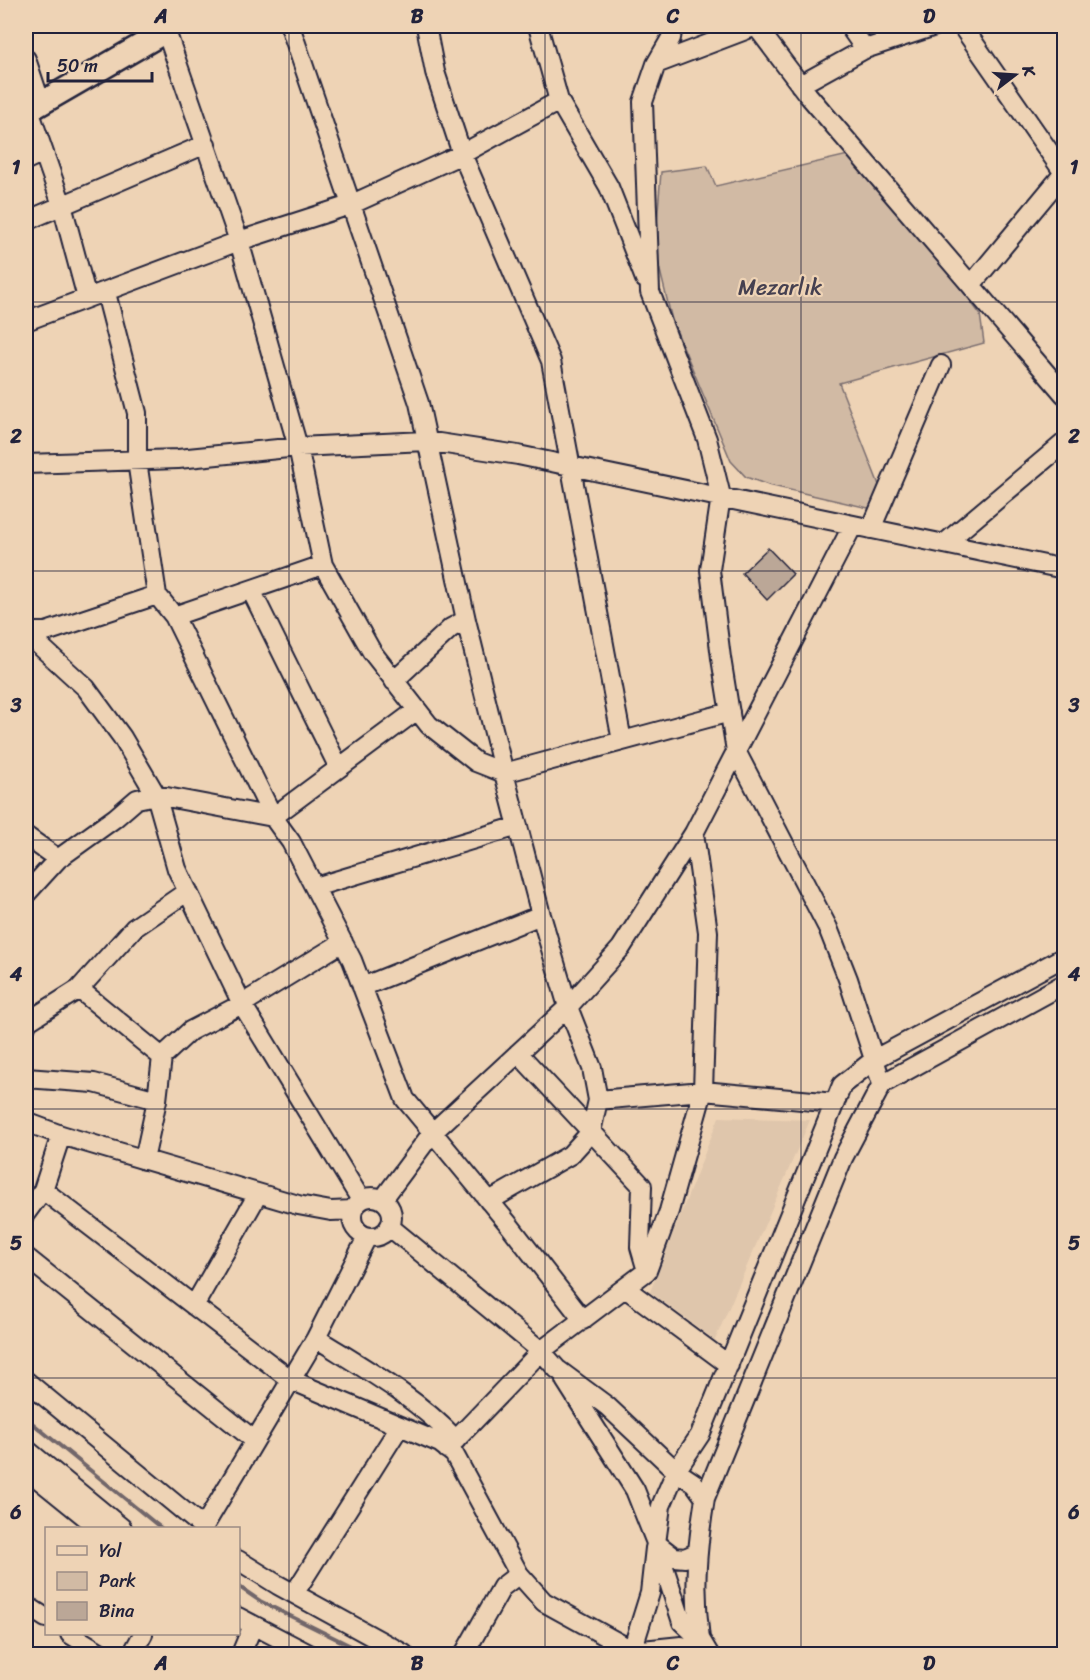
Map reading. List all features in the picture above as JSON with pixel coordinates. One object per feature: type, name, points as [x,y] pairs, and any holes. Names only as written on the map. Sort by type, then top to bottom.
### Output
[{"type":"main road","points":[[32,109],[166,28]]},
{"type":"street","points":[[290,26],[419,403],[466,620],[504,773],[541,915],[568,1007],[592,1068],[598,1100],[591,1132],[570,1155],[489,1201]]},
{"type":"street","points":[[426,26],[435,72],[462,154],[550,361],[622,741]]},
{"type":"street","points":[[538,26],[560,101],[609,187],[707,439],[721,496],[710,570],[736,751],[828,928],[882,1084]]},
{"type":"street","points":[[650,292],[643,102],[656,64],[671,38],[673,26]]},
{"type":"street","points":[[656,64],[756,26],[800,85],[1065,394]]},
{"type":"street","points":[[849,26],[865,49]]},
{"type":"street","points":[[800,85],[865,49],[935,26]]},
{"type":"street","points":[[962,26],[1065,173],[971,285]]},
{"type":"street","points":[[166,28],[239,241],[298,447],[323,565],[372,652],[429,725],[476,762],[504,773],[730,712]]},
{"type":"street","points":[[26,59],[32,109],[62,205],[87,298]]},
{"type":"street","points":[[26,321],[106,293],[239,241],[350,205],[462,154],[560,101]]},
{"type":"street","points":[[26,221],[206,144]]},
{"type":"street","points":[[26,160],[44,152]]},
{"type":"street","points":[[106,293],[137,413],[137,461],[157,595],[174,616],[273,817],[291,842],[343,942],[405,1099],[583,1320]]},
{"type":"street","points":[[871,529],[941,365]]},
{"type":"street","points":[[26,464],[137,461],[298,447],[426,441],[568,465],[1065,569]]},
{"type":"street","points":[[944,544],[1065,443]]},
{"type":"street","points":[[383,1199],[432,1133],[568,1007],[621,948],[694,833],[853,525]]},
{"type":"street","points":[[174,616],[323,565]]},
{"type":"street","points":[[251,590],[339,768]]},
{"type":"street","points":[[26,633],[46,632],[157,595]]},
{"type":"street","points":[[394,681],[451,628],[466,620]]},
{"type":"street","points":[[26,633],[86,688],[122,737],[156,795],[177,869],[242,1004],[357,1205]]},
{"type":"street","points":[[26,894],[58,859],[115,818],[136,799],[156,795],[273,817],[417,710]]},
{"type":"street","points":[[315,887],[518,826]]},
{"type":"street","points":[[452,1444],[541,1351],[647,1271],[669,1210],[703,1091],[708,932],[694,833]]},
{"type":"street","points":[[26,836],[58,859]]},
{"type":"street","points":[[26,1026],[27,1022],[80,989],[134,928],[188,891]]},
{"type":"street","points":[[362,987],[541,915]]},
{"type":"street","points":[[144,1160],[157,1100],[162,1057],[190,1031],[242,1004],[343,942]]},
{"type":"street","points":[[632,1653],[650,1593],[661,1506],[676,1471],[700,1435],[842,1085],[874,1059],[1065,957]]},
{"type":"street","points":[[706,1649],[694,1598],[696,1552],[705,1498],[843,1158],[882,1084],[1065,984]]},
{"type":"street","points":[[80,989],[162,1057]]},
{"type":"street","points":[[518,1053],[642,1185],[640,1247],[647,1271]]},
{"type":"street","points":[[26,1078],[94,1083],[157,1100]]},
{"type":"street","points":[[598,1100],[703,1091],[836,1103]]},
{"type":"street","points":[[26,1122],[61,1135],[298,1205],[331,1211],[357,1205],[372,1196],[383,1199],[393,1215],[390,1227],[380,1236],[367,1236],[356,1229],[352,1217],[357,1205]]},
{"type":"street","points":[[26,1213],[43,1190],[61,1135]]},
{"type":"street","points":[[43,1190],[291,1380],[440,1443],[452,1444]]},
{"type":"street","points":[[194,1306],[258,1194]]},
{"type":"street","points":[[390,1227],[541,1351],[557,1369],[636,1490],[682,1622],[706,1649]]},
{"type":"street","points":[[204,1527],[316,1338],[367,1236]]},
{"type":"street","points":[[26,1257],[254,1440]]},
{"type":"street","points":[[625,1288],[729,1365]]},
{"type":"street","points":[[316,1338],[398,1390],[441,1423],[452,1444],[454,1454],[519,1574],[544,1602],[632,1653],[681,1647],[706,1649]]},
{"type":"street","points":[[557,1369],[606,1406],[676,1471],[694,1483],[705,1498]]},
{"type":"street","points":[[26,1380],[202,1527]]},
{"type":"street","points":[[294,1594],[400,1426]]},
{"type":"street","points":[[28,1464],[98,1527]]},
{"type":"street","points":[[28,1464],[121,1527]]},
{"type":"street","points":[[656,1544],[674,1557],[685,1558],[696,1552]]},
{"type":"street","points":[[240,1561],[294,1594],[404,1654]]},
{"type":"street","points":[[464,1654],[502,1587],[519,1574]]},
{"type":"street","points":[[26,1605],[45,1617]]},
{"type":"street","points":[[241,1654],[246,1621],[309,1654]]},
{"type":"street","points":[[72,1635],[103,1654]]},
{"type":"street","points":[[132,1654],[142,1635]]},
{"type":"shaded area","points":[[719,1117],[810,1120],[715,1340],[650,1292]]},
{"type":"green space","name":"Mezarlık","points":[[848,155],[937,257],[980,314],[984,343],[839,383],[890,513],[768,485],[746,477],[731,461],[672,320],[655,250],[661,172],[707,166],[716,186]]},
{"type":"building","points":[[768,548],[793,574],[767,600],[742,573]]},
{"type":"waterway","points":[[26,1418],[160,1527]]},
{"type":"waterway","points":[[240,1587],[260,1601],[367,1654]]}]
